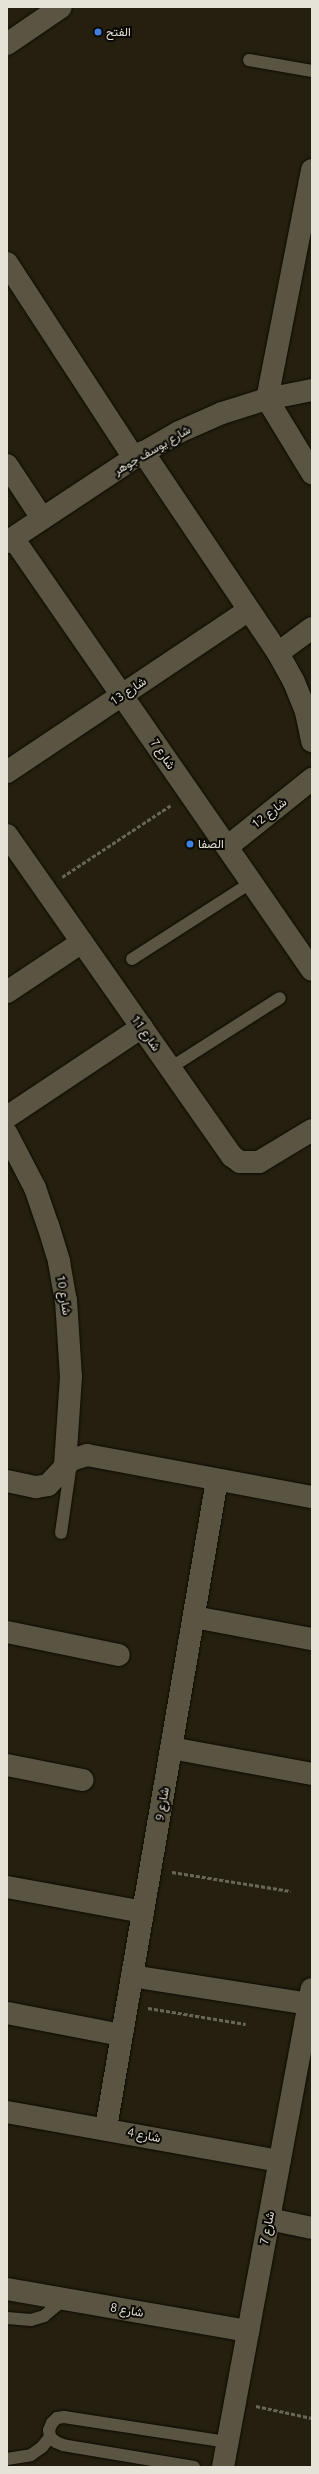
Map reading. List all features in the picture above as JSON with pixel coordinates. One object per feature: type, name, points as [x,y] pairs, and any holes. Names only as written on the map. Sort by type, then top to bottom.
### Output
[{"type":"street","points":[[7,44],[61,7]]},
{"type":"street","points":[[312,170],[305,243],[267,399],[312,473]]},
{"type":"street","points":[[7,263],[278,653],[294,682],[306,712],[312,741]]},
{"type":"street","name":"شارع يوسف جوهر","points":[[10,540],[139,455],[222,413],[267,399],[312,390]]},
{"type":"street","points":[[7,465],[42,518]]},
{"type":"street","name":"شارع 7","points":[[10,540],[122,695],[312,970]]},
{"type":"street","name":"شارع 13","points":[[7,772],[249,610]]},
{"type":"street","points":[[278,653],[312,628]]},
{"type":"street","name":"شارع 12","points":[[227,847],[312,779]]},
{"type":"street","name":"شارع 11","points":[[7,835],[232,1156],[240,1162],[259,1162],[312,1130]]},
{"type":"street","points":[[7,992],[82,942]]},
{"type":"street","points":[[7,1117],[142,1027]]},
{"type":"street","name":"شارع 10","points":[[7,1134],[34,1188],[48,1225],[59,1262],[66,1300],[71,1377],[68,1463]]},
{"type":"street","points":[[7,1481],[42,1487],[54,1481],[68,1463],[87,1455],[312,1497]]},
{"type":"street","name":"شارع 9","points":[[106,2128],[217,1480]]},
{"type":"street","points":[[194,1617],[312,1639]]},
{"type":"street","points":[[7,1632],[119,1655]]},
{"type":"street","points":[[171,1748],[312,1774]]},
{"type":"street","points":[[7,1765],[84,1780]]},
{"type":"street","points":[[7,1887],[143,1912]]},
{"type":"street","points":[[132,1976],[311,1996]]},
{"type":"street","name":"شارع 7","points":[[223,2467],[280,2161],[307,2045],[311,1996]]},
{"type":"street","points":[[7,2013],[121,2035]]},
{"type":"street","name":"شارع 4","points":[[7,2112],[106,2128],[280,2161]]},
{"type":"street","points":[[269,2219],[312,2228]]},
{"type":"street","name":"شارع 8","points":[[7,2289],[248,2331]]},
{"type":"lane","points":[[249,60],[312,71]]},
{"type":"lane","points":[[132,959],[252,882]]},
{"type":"lane","points":[[170,1068],[280,998]]},
{"type":"lane","points":[[61,1533],[68,1463]]},
{"type":"lane","points":[[7,2318],[31,2320],[44,2316],[64,2299]]},
{"type":"lane","points":[[7,2459],[31,2455],[42,2447],[50,2437],[52,2423],[57,2418],[64,2417],[228,2442]]},
{"type":"lane","points":[[50,2437],[56,2442],[63,2444],[194,2467]]},
{"type":"path","points":[[45,888],[190,793]]},
{"type":"path","points":[[151,1869],[290,1891]]},
{"type":"path","points":[[127,2005],[246,2024]]},
{"type":"path","points":[[235,2402],[312,2418]]},
{"type":"place","name":"الفتح","points":[[98,32]]},
{"type":"place","name":"الصفا","points":[[190,844]]}]
